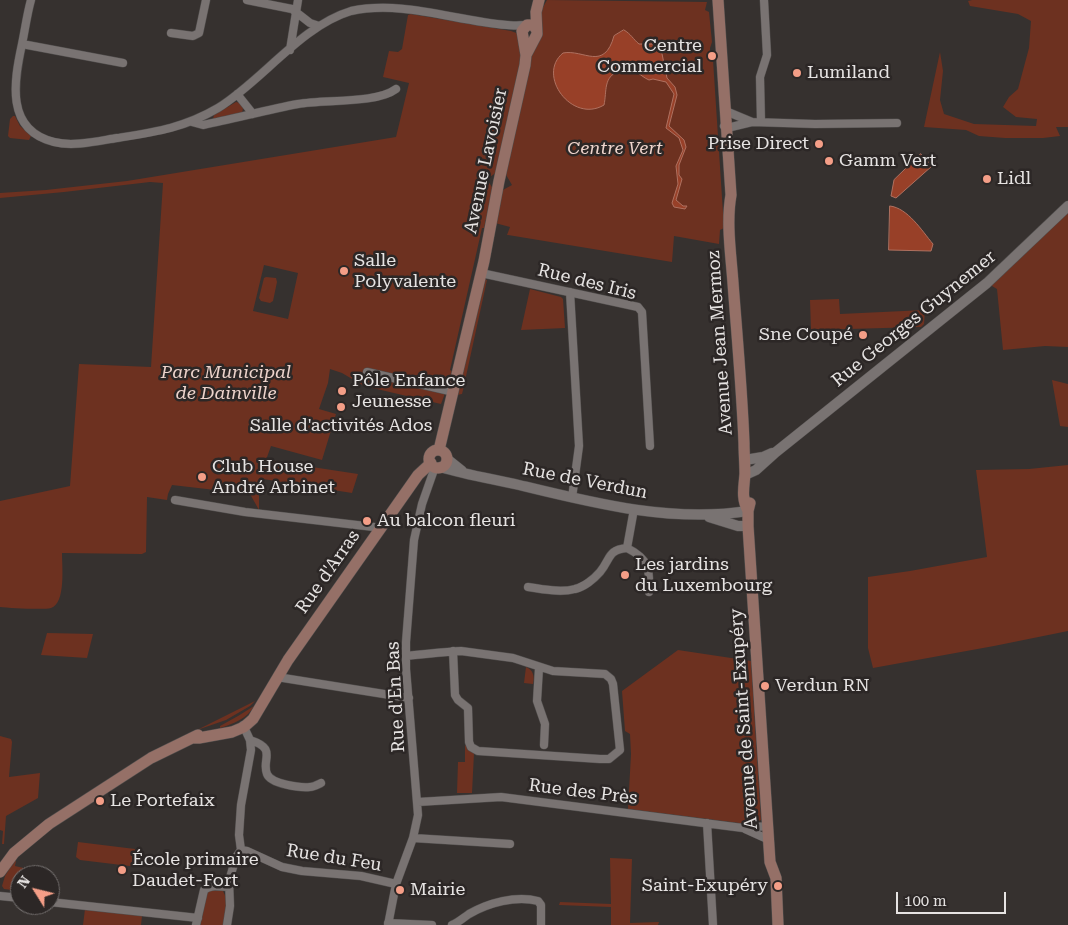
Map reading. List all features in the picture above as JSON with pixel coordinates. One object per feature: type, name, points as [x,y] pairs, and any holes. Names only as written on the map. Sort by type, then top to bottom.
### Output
[{"type":"main road","name":"Avenue Lavoisier","points":[[439,461],[481,273],[526,55],[528,31],[539,0]]},
{"type":"main road","name":"Avenue Jean Mermoz","points":[[712,0],[722,102],[727,128],[730,195],[728,208],[745,475],[751,500],[748,511]]},
{"type":"main road","name":"Avenue Jean Mermoz","points":[[718,0],[724,197],[728,208]]},
{"type":"main road","name":"Rue d'Arras","points":[[243,725],[253,719],[277,677],[418,475],[439,461]]},
{"type":"main road","name":"Avenue de Saint-Exupéry","points":[[748,511],[770,862],[776,878],[778,925]]},
{"type":"main road","points":[[0,871],[14,853],[49,824],[151,758],[192,738],[220,735],[243,725]]},
{"type":"main road","points":[[770,862],[769,878],[772,925]]},
{"type":"street","points":[[32,0],[15,86],[16,103],[25,124],[37,135],[53,142],[61,143],[87,142],[132,135],[175,128],[192,122],[219,107],[237,94],[319,26],[350,11],[388,3],[507,25],[528,31]]},
{"type":"street","points":[[171,33],[193,36],[199,33],[206,0]]},
{"type":"street","points":[[247,0],[287,7],[296,11],[310,23],[319,26]]},
{"type":"street","points":[[290,50],[298,0]]},
{"type":"street","points":[[761,122],[760,77],[767,55],[764,0]]},
{"type":"street","points":[[22,44],[123,63]]},
{"type":"street","points":[[192,122],[203,126],[316,101],[376,97],[391,93],[396,89]]},
{"type":"street","points":[[237,94],[253,114]]},
{"type":"street","points":[[722,102],[728,112],[752,122]]},
{"type":"street","points":[[727,128],[752,122],[815,124],[897,123]]},
{"type":"street","name":"Rue Georges Guynemer","points":[[745,475],[756,470],[987,283],[1068,206]]},
{"type":"street","name":"Rue des Iris","points":[[481,273],[636,305],[641,309],[650,446]]},
{"type":"street","points":[[570,292],[570,319],[579,446],[572,498]]},
{"type":"street","points":[[367,372],[454,392]]},
{"type":"street","points":[[745,460],[763,457],[776,452]]},
{"type":"street","name":"Rue de Verdun","points":[[439,461],[463,472],[572,498],[634,509],[703,516]]},
{"type":"street","name":"Rue d'En Bas","points":[[388,924],[396,884],[417,826],[418,802],[406,656],[414,540],[422,504],[439,461]]},
{"type":"street","points":[[175,500],[190,504],[379,530]]},
{"type":"street","points":[[628,548],[634,509]]},
{"type":"street","points":[[703,516],[748,511]]},
{"type":"street","points":[[703,516],[738,526],[748,526]]},
{"type":"street","points":[[528,587],[559,591],[576,589],[598,574],[612,553],[628,548],[638,553],[648,567],[649,592]]},
{"type":"street","points":[[406,656],[453,652],[476,652],[513,658],[553,671],[569,673],[601,672],[609,676],[613,682],[620,750],[610,759],[600,759],[478,751],[471,748],[469,742],[468,708],[455,695],[453,652]]},
{"type":"street","points":[[539,668],[537,701],[545,724],[544,745]]},
{"type":"street","points":[[277,677],[409,698]]},
{"type":"street","points":[[227,925],[230,906],[228,887],[230,874],[240,850],[239,835],[242,805],[251,750],[250,740],[243,725]]},
{"type":"street","points":[[250,740],[259,743],[268,754],[267,774],[273,781],[311,787],[321,783]]},
{"type":"street","name":"Rue des Près","points":[[418,802],[502,797],[743,828],[768,826]]},
{"type":"street","points":[[707,823],[713,925]]},
{"type":"street","name":"Rue des Près","points":[[743,828],[769,838]]},
{"type":"street","points":[[413,838],[510,844]]},
{"type":"street","name":"Rue du Feu","points":[[240,850],[247,851],[282,867],[302,871],[361,876],[396,884]]},
{"type":"street","points":[[60,903],[197,922],[204,890],[213,886],[228,887]]},
{"type":"street","points":[[455,925],[466,916],[489,905],[525,900],[538,901],[541,905],[541,925]]},
{"type":"street","points":[[388,924],[432,925]]},
{"type":"green space","name":"Centre Vert","points":[[547,0],[707,2],[705,10],[709,12],[712,42],[710,59],[713,60],[724,228],[720,230],[719,244],[674,236],[672,262],[507,235],[510,227],[495,223],[501,191],[512,185],[505,173],[542,9]]},
{"type":"green space","points":[[1068,0],[1068,127],[1056,127],[1060,136],[1005,138],[979,136],[966,130],[924,127],[940,52],[943,71],[940,100],[944,114],[974,124],[1036,126],[1037,119],[1016,117],[1003,107],[1009,97],[1018,89],[1029,48],[1031,21],[1018,14],[970,6],[968,1]]},
{"type":"green space","name":"Parc Municipal de Dainville","points":[[408,15],[511,31],[519,34],[522,43],[520,64],[497,172],[487,179],[493,189],[484,228],[482,228],[450,370],[453,372],[441,404],[364,386],[342,373],[330,369],[328,383],[319,409],[336,414],[322,460],[271,446],[266,460],[358,474],[352,493],[263,479],[259,494],[259,510],[250,494],[172,485],[167,500],[147,497],[146,552],[142,554],[62,553],[62,584],[56,605],[51,608],[41,609],[0,607],[0,501],[70,486],[79,364],[151,367],[163,183],[150,182],[0,198],[0,193],[127,181],[396,137],[409,83],[383,77],[389,51],[398,52],[402,49]],"holes":[[[264,265],[298,273],[288,319],[253,311]]]},
{"type":"green space","points":[[236,102],[240,103],[243,108],[242,114],[213,119],[214,115]]},
{"type":"green space","points":[[13,116],[31,136],[29,140],[10,138],[8,136],[10,119]]},
{"type":"green space","points":[[1068,206],[1068,347],[1045,346],[1003,350],[997,289],[987,283]]},
{"type":"green space","points":[[264,278],[276,278],[277,282],[273,301],[270,303],[261,301],[259,298]]},
{"type":"green space","points":[[485,279],[487,280],[463,390],[462,394],[457,395]]},
{"type":"green space","points":[[530,289],[563,299],[565,328],[521,330]]},
{"type":"green space","points":[[839,299],[840,314],[925,310],[924,324],[921,327],[811,330],[810,300]]},
{"type":"green space","points":[[1052,380],[1068,384],[1068,427],[1060,426]]},
{"type":"green space","points":[[1068,465],[1068,631],[873,668],[868,648],[868,577],[987,557],[976,470],[1029,469]]},
{"type":"green space","points":[[47,633],[93,634],[87,658],[41,655]]},
{"type":"green space","points":[[678,650],[751,661],[761,820],[753,823],[739,823],[628,809],[631,754],[630,734],[625,731],[622,691]]},
{"type":"green space","points":[[526,667],[533,674],[533,684],[524,683]]},
{"type":"green space","points":[[255,701],[226,720],[197,730]]},
{"type":"green space","points":[[254,706],[244,717],[220,728],[220,726]]},
{"type":"green space","points":[[0,736],[11,739],[12,742],[9,777],[40,773],[38,798],[6,816],[4,844],[2,844],[3,831],[0,830]]},
{"type":"green space","points":[[465,745],[474,753],[472,793],[457,793],[458,762],[465,762]]},
{"type":"green space","points":[[78,842],[135,849],[134,858],[147,860],[138,867],[80,860],[76,857]]},
{"type":"green space","points":[[610,858],[632,859],[630,923],[659,922],[658,925],[611,925],[611,907],[559,905],[560,902],[611,904]]},
{"type":"green space","points":[[10,867],[10,890],[4,889],[2,886]]},
{"type":"green space","points":[[211,890],[223,891],[225,895],[226,908],[223,925],[200,925],[207,893]]},
{"type":"green space","points":[[85,909],[142,916],[141,925],[83,925]]},
{"type":"shaded area","points":[[624,30],[639,44],[657,44],[661,49],[667,78],[675,87],[677,95],[669,126],[684,140],[686,147],[679,165],[679,175],[682,179],[676,200],[683,206],[687,206],[685,209],[674,207],[672,203],[678,184],[676,166],[683,150],[679,138],[666,128],[674,94],[666,82],[649,80],[632,70],[619,71],[610,77],[608,81],[604,105],[592,109],[580,108],[570,103],[561,94],[556,84],[554,73],[556,62],[563,53],[599,56],[610,47],[614,36]]},
{"type":"shaded area","points":[[921,154],[932,166],[896,198],[891,196],[894,180]]},
{"type":"shaded area","points":[[890,206],[909,215],[933,244],[931,251],[889,250]]},
{"type":"place","name":"Centre Commercial","points":[[712,56]]},
{"type":"place","name":"Lumiland","points":[[797,73]]},
{"type":"place","name":"Prise Direct","points":[[819,144]]},
{"type":"place","name":"Gamm Vert","points":[[829,161]]},
{"type":"place","name":"Lidl","points":[[987,179]]},
{"type":"place","name":"Salle Polyvalente","points":[[344,271]]},
{"type":"place","name":"Sne Coupé","points":[[863,335]]},
{"type":"place","name":"Pôle Enfance Jeunesse","points":[[342,391]]},
{"type":"place","name":"Salle d'activités Ados","points":[[341,407]]},
{"type":"place","name":"Club House André Arbinet","points":[[202,477]]},
{"type":"place","name":"Au balcon fleuri","points":[[367,521]]},
{"type":"place","name":"Les jardins du Luxembourg","points":[[625,575]]},
{"type":"place","name":"Verdun RN","points":[[765,686]]},
{"type":"place","name":"Le Portefaix","points":[[100,801]]},
{"type":"place","name":"École primaire Daudet-Fort","points":[[122,870]]},
{"type":"place","name":"Saint-Exupéry","points":[[778,886]]},
{"type":"place","name":"Mairie","points":[[400,890]]}]
